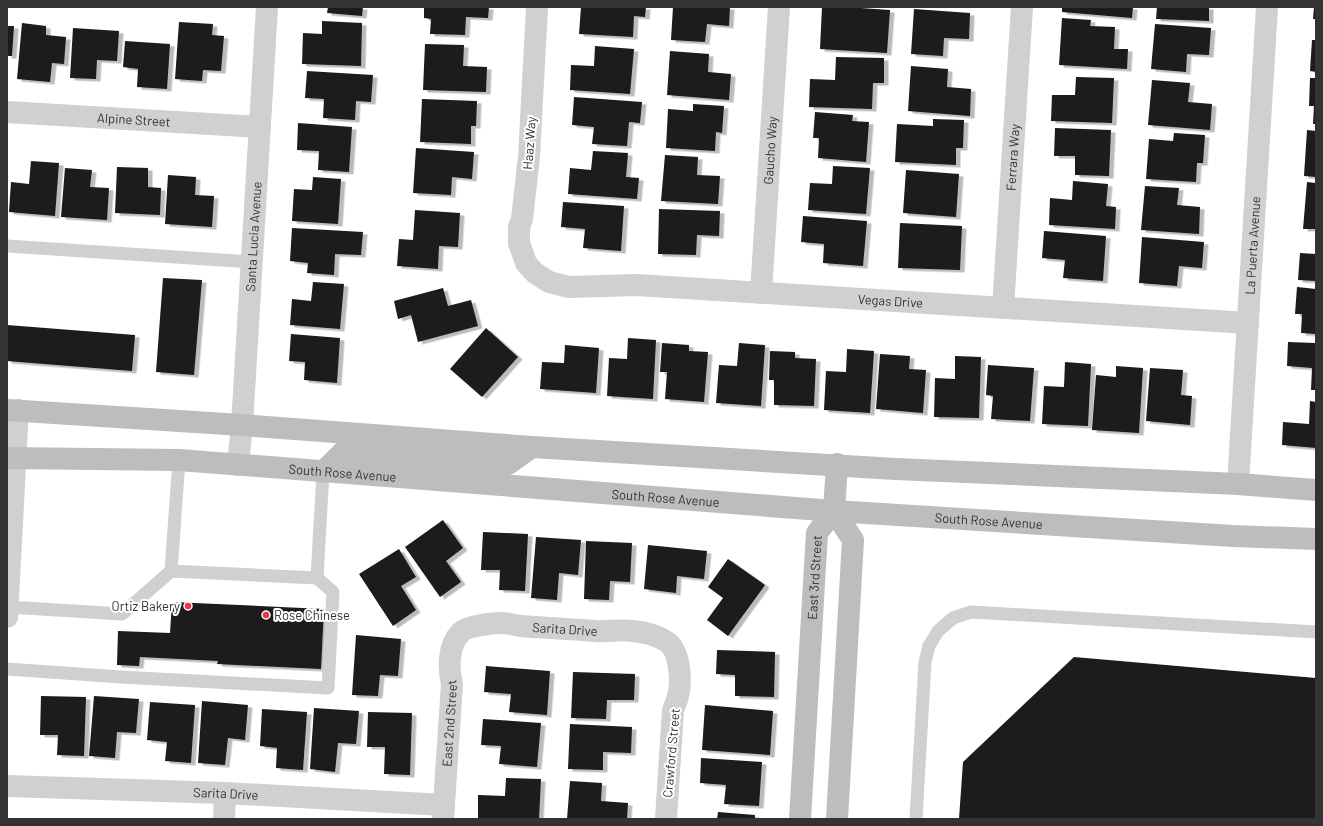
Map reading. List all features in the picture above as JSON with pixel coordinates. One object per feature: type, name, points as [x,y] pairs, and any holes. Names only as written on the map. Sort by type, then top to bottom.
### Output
[{"type":"main road","points":[[13,410],[242,425],[532,447],[837,464],[896,469],[1238,484],[1316,490]]},
{"type":"main road","points":[[323,472],[343,452],[508,464],[532,447]]},
{"type":"main road","name":"South Rose Avenue","points":[[11,458],[179,460],[834,511],[1233,536],[1316,539]]},
{"type":"main road","points":[[837,464],[834,511],[853,540],[837,819]]},
{"type":"main road","name":"East 3rd Street","points":[[800,819],[817,533],[834,511]]},
{"type":"street","name":"Santa Lucia Avenue","points":[[238,465],[242,425],[267,7]]},
{"type":"street","name":"Haaz Way","points":[[536,273],[526,263],[519,243],[519,235],[529,157],[537,7]]},
{"type":"street","name":"Gaucho Way","points":[[762,293],[779,7]]},
{"type":"street","name":"Ferrara Way","points":[[1003,308],[1022,7]]},
{"type":"street","name":"La Puerta Avenue","points":[[1238,484],[1267,7]]},
{"type":"street","name":"Alpine Street","points":[[7,112],[260,127]]},
{"type":"street","name":"Vegas Drive","points":[[536,273],[549,282],[569,287],[637,285],[1248,323]]},
{"type":"street","points":[[7,610],[13,410]]},
{"type":"street","name":"Sarita Drive","points":[[462,631],[482,625],[502,623],[519,626],[602,631],[630,630],[651,634],[668,642]]},
{"type":"street","name":"East 2nd Street","points":[[444,812],[452,684],[449,671],[450,655],[462,631]]},
{"type":"street","name":"Crawford Street","points":[[666,819],[673,710],[679,696],[680,680],[677,659],[668,642]]},
{"type":"street","name":"Sarita Drive","points":[[7,786],[226,793],[444,812]]},
{"type":"street","points":[[224,819],[226,793]]},
{"type":"lane","points":[[7,246],[252,262]]},
{"type":"lane","points":[[171,571],[179,460]]},
{"type":"lane","points":[[317,578],[323,472]]},
{"type":"lane","points":[[7,610],[122,614],[171,571],[317,578],[333,592],[328,688],[121,677],[7,669]]},
{"type":"lane","points":[[916,819],[925,662],[929,646],[938,631],[953,618],[972,612],[1316,632]]},
{"type":"building","points":[[328,7],[363,7],[362,16],[327,13]]},
{"type":"building","points":[[424,7],[489,7],[488,18],[466,17],[465,35],[430,34],[431,19],[424,18]]},
{"type":"building","points":[[581,7],[646,7],[645,17],[634,16],[633,37],[579,34]]},
{"type":"building","points":[[673,7],[730,7],[729,26],[707,24],[705,42],[671,40]]},
{"type":"building","points":[[822,7],[890,10],[887,53],[820,49]]},
{"type":"building","points":[[1062,7],[1133,7],[1132,18],[1062,12]]},
{"type":"building","points":[[1157,7],[1209,7],[1209,21],[1156,19]]},
{"type":"building","points":[[1314,7],[1316,7],[1316,19],[1313,19]]},
{"type":"building","points":[[914,9],[970,13],[969,39],[944,38],[943,56],[911,54]]},
{"type":"building","points":[[1062,18],[1091,20],[1090,26],[1115,27],[1114,49],[1128,49],[1127,69],[1059,65]]},
{"type":"building","points":[[322,21],[362,23],[361,66],[302,64],[303,33],[322,34]]},
{"type":"building","points":[[179,22],[213,24],[212,35],[224,36],[221,71],[203,70],[202,81],[175,79]]},
{"type":"building","points":[[22,23],[46,26],[46,35],[66,37],[64,64],[52,63],[50,82],[17,79]]},
{"type":"building","points":[[1155,24],[1211,28],[1209,55],[1187,54],[1186,72],[1151,69]]},
{"type":"building","points":[[7,26],[14,26],[12,56],[7,56]]},
{"type":"building","points":[[73,28],[119,31],[117,61],[97,60],[96,79],[70,78]]},
{"type":"building","points":[[1312,40],[1316,40],[1316,72],[1310,71]]},
{"type":"building","points":[[125,41],[170,44],[167,89],[137,87],[138,69],[123,67]]},
{"type":"building","points":[[425,44],[464,45],[463,66],[487,67],[486,92],[423,90]]},
{"type":"building","points":[[595,46],[634,49],[630,94],[570,90],[571,65],[594,66]]},
{"type":"building","points":[[670,51],[709,54],[708,72],[731,74],[729,100],[667,95]]},
{"type":"building","points":[[836,57],[884,58],[884,83],[873,83],[872,109],[809,107],[810,79],[835,80]]},
{"type":"building","points":[[911,66],[948,69],[947,87],[971,89],[970,116],[908,111]]},
{"type":"building","points":[[307,71],[373,75],[371,102],[356,101],[355,120],[323,118],[324,99],[305,98]]},
{"type":"building","points":[[1076,77],[1114,78],[1112,123],[1051,121],[1052,95],[1075,95]]},
{"type":"building","points":[[1310,78],[1316,78],[1316,124],[1313,124],[1314,106],[1309,106]]},
{"type":"building","points":[[1152,80],[1190,83],[1188,102],[1212,104],[1210,130],[1148,125]]},
{"type":"building","points":[[574,97],[642,102],[640,123],[629,122],[627,146],[592,144],[594,127],[572,125]]},
{"type":"building","points":[[422,99],[477,101],[476,126],[471,126],[471,144],[420,142]]},
{"type":"building","points":[[693,104],[724,106],[722,133],[716,132],[715,151],[666,148],[668,109],[693,111]]},
{"type":"building","points":[[815,112],[853,115],[852,121],[869,122],[866,162],[818,158],[819,138],[813,138]]},
{"type":"building","points":[[933,119],[964,120],[963,148],[956,148],[956,165],[895,162],[897,124],[933,126]]},
{"type":"building","points":[[298,123],[352,127],[349,172],[318,170],[319,151],[297,150]]},
{"type":"building","points":[[1055,128],[1111,130],[1109,176],[1075,175],[1075,156],[1054,156]]},
{"type":"building","points":[[1307,130],[1316,131],[1316,177],[1304,176]]},
{"type":"building","points":[[1174,133],[1205,135],[1203,163],[1197,163],[1196,182],[1146,179],[1149,139],[1173,141]]},
{"type":"building","points":[[416,148],[474,152],[472,179],[452,177],[451,195],[413,193]]},
{"type":"building","points":[[593,151],[628,153],[626,177],[639,178],[637,199],[568,194],[570,168],[591,170]]},
{"type":"building","points":[[665,155],[698,157],[697,175],[720,176],[718,204],[661,201]]},
{"type":"building","points":[[31,161],[59,163],[55,216],[9,212],[11,182],[29,184]]},
{"type":"building","points":[[833,166],[870,168],[866,214],[808,210],[810,183],[832,184]]},
{"type":"building","points":[[117,167],[148,168],[148,187],[161,188],[160,215],[115,213]]},
{"type":"building","points":[[65,168],[92,170],[90,187],[109,188],[107,220],[61,217]]},
{"type":"building","points":[[906,170],[959,174],[956,217],[903,213]]},
{"type":"building","points":[[168,175],[196,177],[195,195],[214,196],[212,227],[165,224]]},
{"type":"building","points":[[313,177],[341,179],[338,224],[292,221],[294,189],[312,190]]},
{"type":"building","points":[[1073,181],[1108,184],[1106,206],[1116,207],[1115,229],[1049,225],[1050,198],[1072,200]]},
{"type":"building","points":[[1307,182],[1316,183],[1316,229],[1303,229]]},
{"type":"building","points":[[1145,186],[1179,188],[1177,205],[1200,207],[1199,234],[1141,230]]},
{"type":"building","points":[[563,202],[624,206],[621,251],[583,248],[585,229],[561,227]]},
{"type":"building","points":[[659,209],[720,211],[719,236],[697,235],[696,255],[658,254]]},
{"type":"building","points":[[415,210],[460,213],[458,247],[439,246],[438,269],[397,266],[399,239],[413,240]]},
{"type":"building","points":[[803,216],[867,221],[863,266],[823,263],[824,244],[801,242]]},
{"type":"building","points":[[900,223],[962,226],[960,270],[898,268]]},
{"type":"building","points":[[292,228],[363,232],[361,255],[335,254],[334,275],[307,273],[308,263],[290,261]]},
{"type":"building","points":[[1044,231],[1106,236],[1103,281],[1063,278],[1065,260],[1042,258]]},
{"type":"building","points":[[1142,237],[1204,242],[1202,268],[1179,266],[1177,286],[1139,283]]},
{"type":"building","points":[[1300,253],[1316,254],[1316,281],[1298,280]]},
{"type":"building","points":[[163,278],[202,280],[194,375],[156,372]]},
{"type":"building","points":[[313,282],[344,284],[340,329],[290,325],[292,299],[311,301]]},
{"type":"building","points":[[1297,287],[1316,289],[1316,334],[1301,333],[1302,314],[1295,314]]},
{"type":"building","points":[[443,288],[448,306],[471,300],[478,326],[418,342],[411,315],[398,319],[394,301]]},
{"type":"building","points":[[7,325],[135,335],[132,371],[7,361]]},
{"type":"building","points":[[486,328],[518,357],[482,397],[450,369]]},
{"type":"building","points":[[291,334],[340,338],[337,383],[304,380],[305,362],[289,361]]},
{"type":"building","points":[[628,338],[656,340],[653,399],[607,396],[609,358],[627,359]]},
{"type":"building","points":[[1288,342],[1316,343],[1316,390],[1311,390],[1312,368],[1287,366]]},
{"type":"building","points":[[662,343],[689,345],[689,351],[708,352],[704,402],[665,399],[667,372],[660,372]]},
{"type":"building","points":[[739,343],[765,345],[761,406],[716,403],[719,365],[737,366]]},
{"type":"building","points":[[565,345],[599,348],[596,393],[540,389],[542,362],[564,363]]},
{"type":"building","points":[[847,349],[874,351],[870,413],[824,410],[826,371],[846,372]]},
{"type":"building","points":[[770,351],[795,352],[795,358],[816,359],[814,406],[774,405],[774,380],[769,380]]},
{"type":"building","points":[[880,354],[910,356],[909,369],[926,370],[923,413],[876,409]]},
{"type":"building","points":[[955,356],[981,357],[979,418],[934,417],[935,378],[955,379]]},
{"type":"building","points":[[1065,362],[1091,364],[1088,426],[1042,424],[1044,386],[1064,387]]},
{"type":"building","points":[[988,365],[1034,368],[1030,421],[991,419],[993,396],[986,395]]},
{"type":"building","points":[[1116,366],[1143,368],[1139,433],[1092,430],[1096,375],[1116,377]]},
{"type":"building","points":[[1150,368],[1183,370],[1181,395],[1192,396],[1190,425],[1146,421]]},
{"type":"building","points":[[1310,401],[1316,402],[1316,448],[1282,445],[1283,422],[1309,424]]},
{"type":"building","points":[[443,520],[463,548],[446,561],[461,582],[440,597],[405,547]]},
{"type":"building","points":[[483,532],[528,534],[525,591],[499,590],[500,570],[481,570]]},
{"type":"building","points":[[536,537],[581,540],[578,575],[559,573],[557,600],[531,598]]},
{"type":"building","points":[[586,541],[632,543],[630,582],[610,581],[609,600],[584,599]]},
{"type":"building","points":[[648,545],[707,551],[704,579],[677,576],[676,593],[644,589]]},
{"type":"building","points":[[399,549],[416,577],[401,586],[416,610],[393,626],[359,574]]},
{"type":"building","points":[[728,559],[765,585],[728,636],[707,620],[723,598],[708,587]]},
{"type":"building","points":[[172,602],[324,609],[321,669],[217,664],[218,661],[140,657],[139,666],[117,665],[118,631],[170,633]]},
{"type":"building","points":[[356,635],[401,639],[398,676],[380,675],[378,696],[352,695]]},
{"type":"building","points":[[717,650],[775,652],[774,697],[735,696],[735,675],[716,674]]},
{"type":"building","points":[[1074,657],[1316,678],[1316,819],[959,819],[963,762]]},
{"type":"building","points":[[486,666],[550,671],[547,715],[509,712],[511,694],[484,692]]},
{"type":"building","points":[[573,672],[635,674],[634,700],[607,700],[606,719],[571,718]]},
{"type":"building","points":[[41,696],[86,697],[84,756],[57,755],[58,735],[40,735]]},
{"type":"building","points":[[94,696],[139,699],[136,733],[117,732],[115,758],[89,756]]},
{"type":"building","points":[[202,701],[248,705],[245,740],[228,738],[225,765],[198,763]]},
{"type":"building","points":[[150,702],[195,705],[191,763],[165,761],[167,742],[147,740]]},
{"type":"building","points":[[705,705],[773,711],[770,755],[702,750]]},
{"type":"building","points":[[314,708],[359,711],[356,744],[338,743],[335,772],[310,769]]},
{"type":"building","points":[[262,709],[307,712],[303,770],[276,768],[277,748],[260,746]]},
{"type":"building","points":[[368,712],[412,713],[410,775],[384,774],[385,747],[367,747]]},
{"type":"building","points":[[483,719],[541,723],[537,767],[499,764],[501,746],[481,745]]},
{"type":"building","points":[[570,724],[632,727],[631,753],[603,752],[603,770],[568,769]]},
{"type":"building","points":[[701,758],[762,762],[759,806],[724,804],[726,785],[700,783]]},
{"type":"building","points":[[506,778],[541,779],[539,819],[478,819],[478,795],[505,796]]},
{"type":"building","points":[[570,781],[602,783],[601,801],[628,803],[627,819],[567,819]]},
{"type":"building","points":[[718,812],[755,815],[755,819],[717,819]]},
{"type":"place","name":"Ortiz Bakery","points":[[188,606]]},
{"type":"place","name":"Rose Chinese","points":[[266,615]]}]
